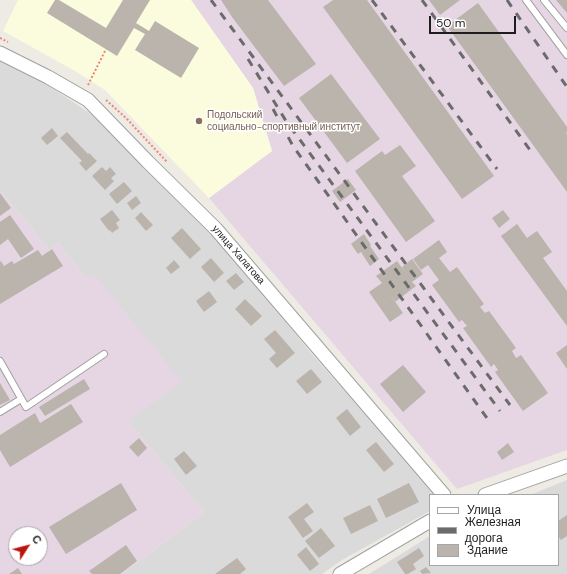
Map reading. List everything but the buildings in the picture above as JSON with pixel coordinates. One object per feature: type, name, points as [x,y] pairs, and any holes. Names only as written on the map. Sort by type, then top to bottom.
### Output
[{"type":"street","name":"улица Халатова","points":[[0,53],[48,77],[88,100],[216,229],[443,494]]},
{"type":"street","points":[[488,494],[567,467]]},
{"type":"street","points":[[340,574],[429,522]]},
{"type":"lane","points":[[526,0],[567,55]]},
{"type":"lane","points":[[544,0],[567,28]]},
{"type":"lane","points":[[0,360],[26,407],[104,354]]},
{"type":"lane","points":[[0,412],[21,399]]},
{"type":"path","points":[[87,86],[106,49]]},
{"type":"shaded area","name":"Подольский социально-спортивный институт","points":[[18,0],[191,0],[253,88],[272,151],[209,198],[105,90],[75,71],[3,31]]},
{"type":"shaded area","points":[[191,0],[567,0],[567,450],[457,489],[209,198],[272,151],[253,88]]},
{"type":"shaded area","points":[[4,56],[97,118],[225,248],[311,353],[434,492],[435,494],[429,494],[429,512],[342,560],[322,574],[122,574],[204,512],[128,421],[86,278],[58,243],[49,250],[0,190],[0,57]]},
{"type":"shaded area","points":[[0,190],[49,250],[58,243],[86,278],[96,276],[182,382],[128,421],[204,512],[122,574],[0,574]]},
{"type":"shaded area","points":[[567,480],[567,574],[369,574],[429,537],[429,566],[559,566],[559,494],[532,494]]},
{"type":"railway","points":[[211,0],[510,405]]},
{"type":"railway","points":[[372,0],[497,169]]},
{"type":"railway","points":[[422,0],[530,150]]},
{"type":"railway","points":[[507,0],[567,87]]},
{"type":"railway","points":[[248,59],[286,121],[500,411]]},
{"type":"railway","points":[[273,109],[293,146],[489,421]]},
{"type":"place","name":"Подольский социально-спортивный институт","points":[[199,121]]}]
